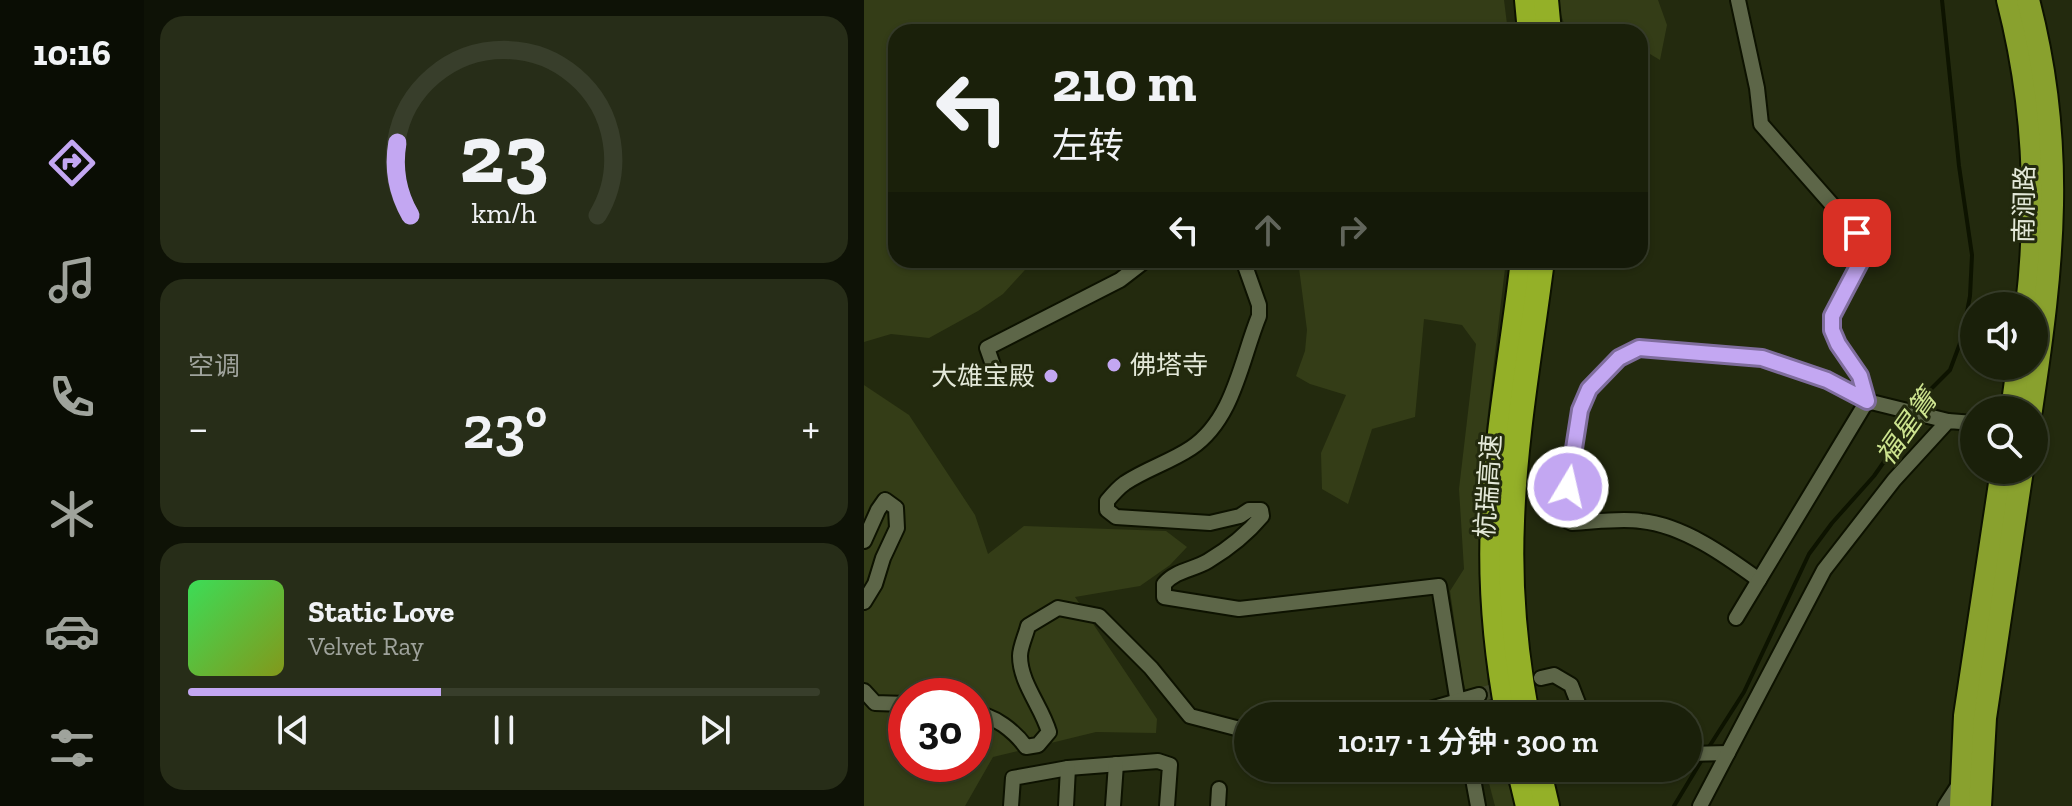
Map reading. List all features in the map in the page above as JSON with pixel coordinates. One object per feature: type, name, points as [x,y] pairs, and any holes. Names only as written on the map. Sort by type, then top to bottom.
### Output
[{"type":"highway","points":[[1527,0],[1529,24]]},
{"type":"highway","points":[[1546,0],[1548,24]]},
{"type":"highway","name":"南涧路","points":[[2008,0],[2027,101],[2033,153],[2034,214],[2028,292]]},
{"type":"highway","name":"南涧路","points":[[2028,0],[2048,111],[2054,197],[2048,293],[2033,396]]},
{"type":"highway","name":"杭瑞高速","points":[[1506,702],[1495,617],[1493,520],[1501,427],[1522,268]]},
{"type":"highway","name":"杭瑞高速","points":[[1525,702],[1514,628],[1511,544],[1517,452],[1541,268]]},
{"type":"highway","points":[[1961,806],[1972,666],[2000,484]]},
{"type":"highway","points":[[1980,806],[1985,718],[2020,484]]},
{"type":"highway","points":[[1522,782],[1528,806]]},
{"type":"highway","points":[[1541,782],[1547,806]]},
{"type":"street","points":[[1736,618],[1867,401],[1860,376],[1832,330],[1832,316],[1865,253],[1857,233],[1761,124],[1757,88],[1738,0]]},
{"type":"street","points":[[993,365],[987,348],[1120,280],[1136,268]]},
{"type":"street","points":[[1246,268],[1259,305],[1259,316],[1231,399],[1195,445],[1124,484],[1107,501],[1107,510],[1116,517],[1210,523],[1240,516],[1249,510],[1261,510],[1262,516],[1250,530],[1228,548],[1206,562],[1172,575],[1164,584],[1164,597],[1239,609],[1439,586],[1457,700]]},
{"type":"street","points":[[1759,580],[1680,531],[1642,521],[1572,523],[1566,520],[1564,513],[1580,410],[1589,389],[1619,358],[1639,348],[1762,358],[1827,380],[1867,401],[1904,412],[1960,422]]},
{"type":"street","points":[[1700,806],[1721,753],[1824,570],[1886,490],[1948,421]]},
{"type":"street","points":[[864,541],[885,500],[896,508],[897,528],[875,584],[864,602]]},
{"type":"street","points":[[992,719],[1017,735],[1026,747],[1038,745],[1049,732],[1045,716],[1029,689],[1020,656],[1028,626],[1058,608],[1099,616],[1151,668],[1190,716],[1234,727]]},
{"type":"street","points":[[1541,678],[1554,675],[1571,685],[1578,702]]},
{"type":"street","points":[[864,691],[875,703],[888,703]]},
{"type":"street","points":[[1451,702],[1479,695]]},
{"type":"street","points":[[1702,754],[1721,753]]},
{"type":"street","points":[[1011,806],[1013,778],[1068,768],[1158,761],[1170,765],[1167,806]]},
{"type":"street","points":[[1113,806],[1116,764]]},
{"type":"street","points":[[1066,806],[1068,768]]},
{"type":"street","points":[[1474,782],[1478,806]]},
{"type":"street","points":[[1945,806],[1961,782]]},
{"type":"street","points":[[1218,806],[1219,789]]},
{"type":"green space","points":[[864,0],[1504,0],[1507,24],[888,24],[888,268],[1027,268],[1003,294],[929,338],[891,334],[864,342]]},
{"type":"green space","points":[[1556,0],[1658,0],[1667,25],[1660,60],[1648,53],[1648,24],[1564,24]]},
{"type":"green space","points":[[1299,268],[1505,268],[1481,472],[1480,602],[1490,702],[1468,702],[1450,591],[1464,569],[1459,489],[1476,344],[1462,325],[1424,319],[1415,417],[1372,429],[1348,504],[1322,489],[1321,453],[1346,395],[1310,384],[1296,376],[1305,351],[1307,330]]},
{"type":"green space","points":[[864,385],[909,415],[975,515],[988,554],[1024,526],[1166,531],[1187,547],[1170,565],[1140,586],[1075,597],[1157,719],[1156,733],[1096,732],[992,759],[992,678],[888,678],[888,782],[979,782],[965,806],[864,806]]},
{"type":"green space","points":[[1489,782],[1507,782],[1515,806],[1495,806]]},
{"type":"waterway","name":"福星箐","points":[[1707,750],[1744,692],[1809,554],[1874,476],[1902,436],[1919,401],[1950,370],[1962,338],[1970,296],[1972,255],[1959,166],[1942,0]]},
{"type":"waterway","name":"福星箐","points":[[1674,806],[1703,758]]},
{"type":"tunnel","points":[[1479,695],[1541,678]]},
{"type":"place","name":"佛塔寺","points":[[1114,365]]},
{"type":"place","name":"大雄宝殿","points":[[1051,376]]},
{"type":"route","points":[[1568,487],[1580,410],[1589,389],[1619,358],[1639,348],[1762,358],[1827,380],[1867,401],[1860,376],[1832,330],[1832,316],[1865,253],[1857,233]]}]
